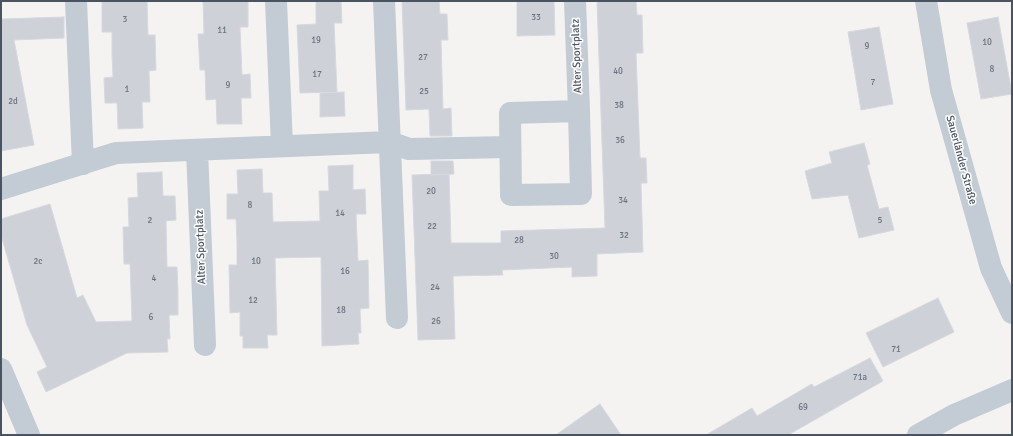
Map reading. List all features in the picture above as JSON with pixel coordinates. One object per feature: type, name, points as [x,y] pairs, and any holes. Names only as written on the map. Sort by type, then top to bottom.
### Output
[{"type":"street","points":[[76,1],[83,164]]},
{"type":"street","points":[[276,1],[282,146]]},
{"type":"street","points":[[384,1],[397,318]]},
{"type":"street","name":"Alter Sportplatz","points":[[575,1],[579,111],[581,194],[511,195],[510,113],[579,111]]},
{"type":"street","name":"Sauerländer Straße","points":[[926,1],[942,90],[991,268],[1012,313]]},
{"type":"street","points":[[1,189],[116,153],[389,142],[409,149],[510,146]]},
{"type":"street","name":"Alter Sportplatz","points":[[197,150],[205,345]]},
{"type":"street","points":[[1,369],[28,435]]},
{"type":"street","points":[[918,435],[954,415],[1012,390]]},
{"type":"building","points":[[102,1],[147,1],[148,35],[155,35],[156,70],[149,71],[150,102],[142,102],[143,128],[118,129],[117,103],[105,103],[104,78],[113,77],[112,32],[102,32]]},
{"type":"building","points":[[203,1],[248,1],[248,27],[240,27],[242,75],[250,74],[251,98],[241,98],[242,124],[217,124],[216,99],[206,100],[205,70],[200,70],[198,34],[204,34]]},
{"type":"building","points":[[316,1],[341,1],[342,23],[334,23],[337,92],[300,93],[297,25],[316,24]]},
{"type":"building","points":[[402,1],[439,1],[440,14],[447,14],[448,40],[441,40],[443,109],[451,108],[452,136],[430,136],[429,109],[406,110]]},
{"type":"building","points":[[517,1],[554,1],[555,35],[517,36]]},
{"type":"building","points":[[597,1],[636,1],[637,15],[642,15],[643,53],[636,53],[640,158],[646,158],[647,183],[641,183],[643,252],[597,254],[597,276],[572,277],[572,267],[502,270],[503,275],[453,276],[455,339],[418,340],[412,175],[449,174],[451,243],[501,243],[501,231],[605,228]]},
{"type":"building","points":[[64,17],[64,38],[14,40],[34,145],[1,151],[1,19]]},
{"type":"building","points":[[998,17],[1012,94],[981,99],[967,23]]},
{"type":"building","points":[[879,27],[893,104],[861,110],[848,32]]},
{"type":"building","points":[[344,92],[345,116],[320,117],[320,93]]},
{"type":"building","points":[[864,143],[870,164],[867,165],[879,209],[888,207],[894,230],[859,238],[848,195],[812,199],[805,171],[832,163],[829,152]]},
{"type":"building","points":[[431,161],[453,161],[454,174],[431,175]]},
{"type":"building","points":[[353,165],[353,190],[365,189],[366,214],[356,214],[358,261],[368,260],[369,308],[360,309],[361,333],[358,333],[359,344],[322,346],[321,257],[275,258],[277,335],[267,335],[268,348],[243,348],[243,336],[240,336],[240,312],[230,313],[229,265],[237,265],[237,242],[236,219],[227,219],[227,194],[238,194],[237,170],[262,169],[263,193],[272,193],[273,222],[320,221],[319,191],[329,191],[328,166]]},
{"type":"building","points":[[162,172],[163,196],[175,196],[176,220],[166,221],[167,267],[177,267],[178,291],[178,315],[169,315],[170,339],[167,339],[168,352],[127,353],[46,392],[37,372],[47,367],[27,325],[1,235],[1,219],[50,204],[77,298],[83,295],[96,322],[132,321],[130,264],[124,264],[123,227],[129,227],[128,198],[138,197],[137,173]]},
{"type":"building","points":[[938,298],[954,332],[883,367],[866,333]]},
{"type":"building","points":[[870,358],[883,381],[788,435],[706,435],[752,408],[757,416],[810,385],[812,384],[814,387]]},
{"type":"building","points":[[600,404],[621,435],[556,435],[584,415]]}]
